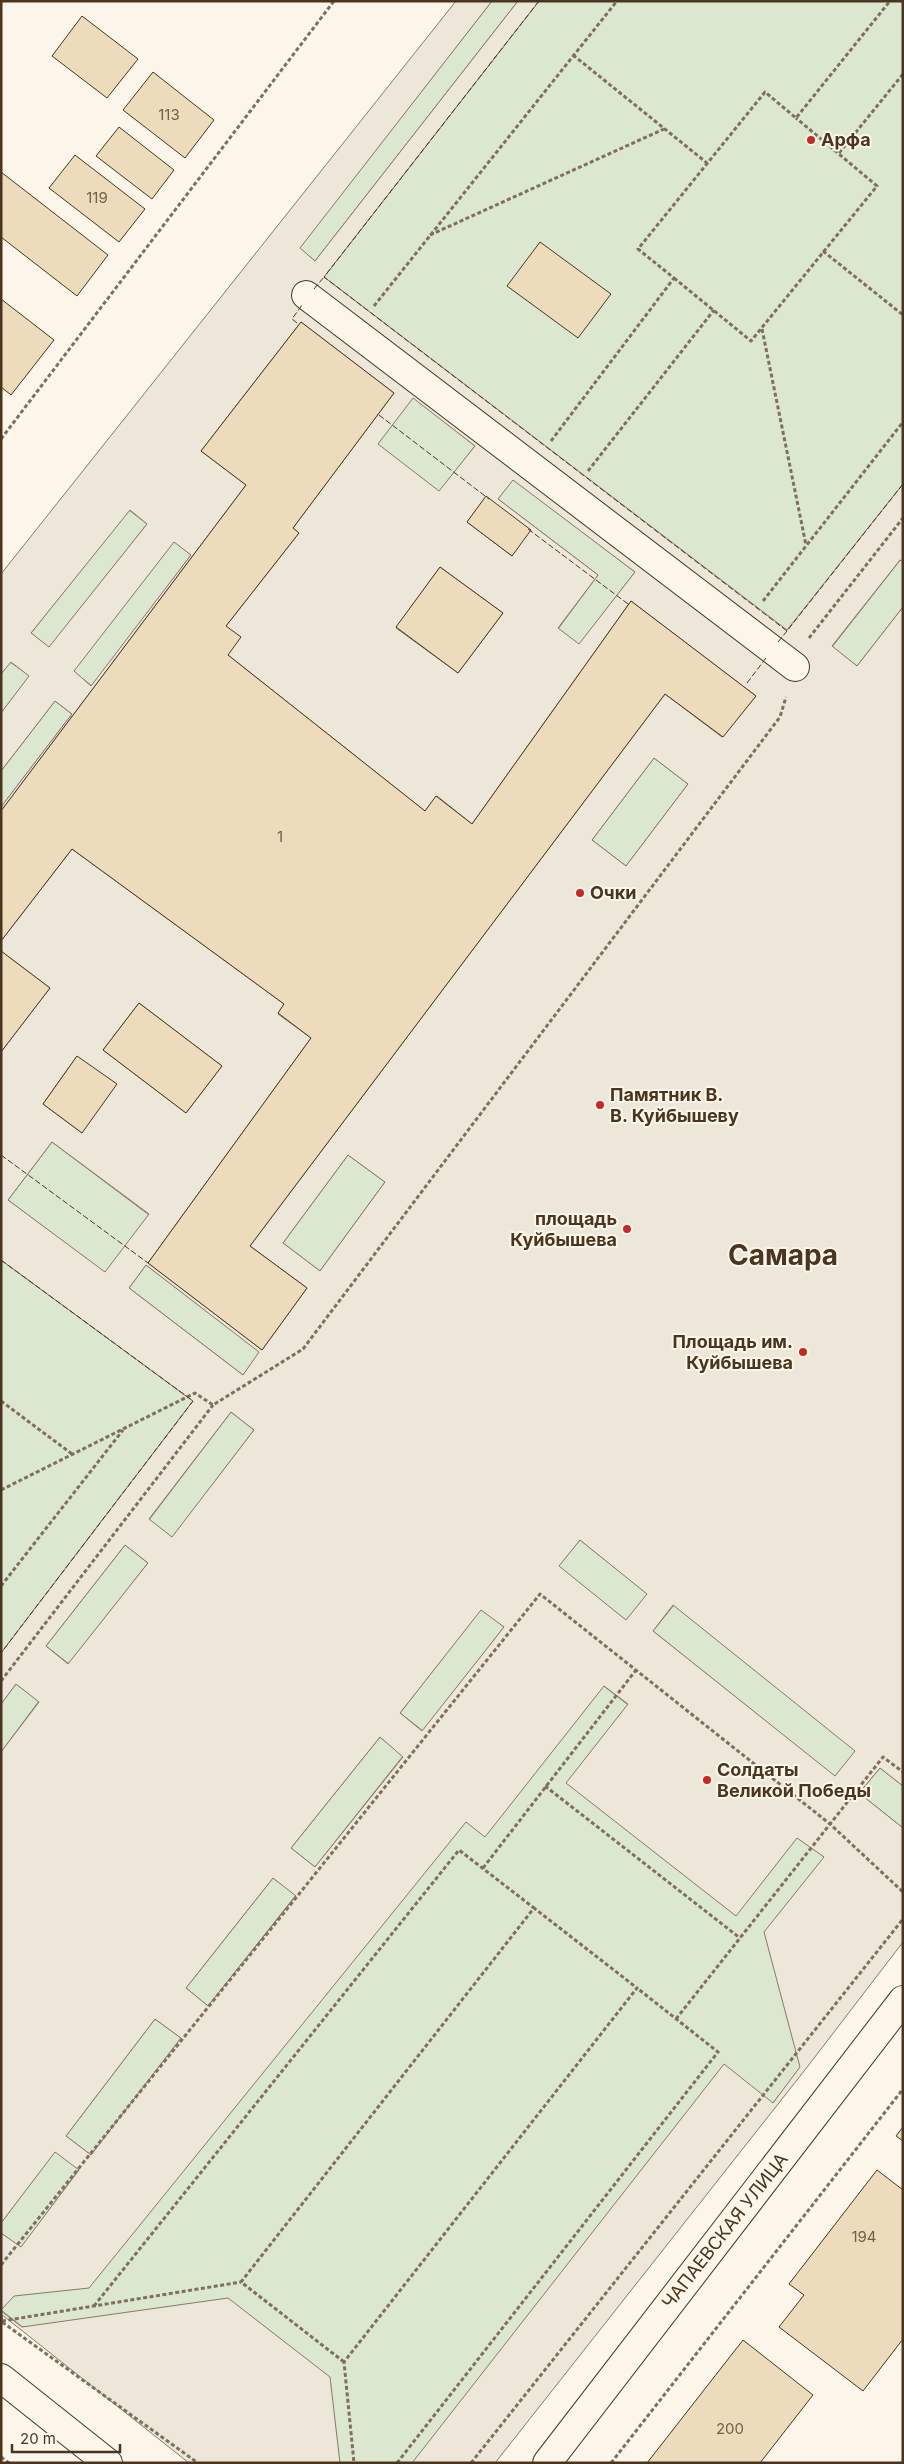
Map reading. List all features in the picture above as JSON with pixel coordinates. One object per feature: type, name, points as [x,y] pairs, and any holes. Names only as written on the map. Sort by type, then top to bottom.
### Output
[{"type":"street","points":[[306,295],[795,668]]},
{"type":"street","name":"ЧАПАЕВСКАЯ УЛИЦА","points":[[547,2463],[903,2000]]},
{"type":"street","points":[[1,2378],[108,2463]]},
{"type":"path","points":[[1,439],[334,1]]},
{"type":"path","points":[[372,308],[617,1]]},
{"type":"path","points":[[796,118],[888,3],[883,1]]},
{"type":"path","points":[[573,55],[707,163]]},
{"type":"path","points":[[839,153],[903,74]]},
{"type":"path","points":[[765,92],[796,118],[877,186],[751,341],[638,249],[765,92]]},
{"type":"path","points":[[429,236],[664,129]]},
{"type":"path","points":[[823,251],[903,315]]},
{"type":"path","points":[[549,444],[674,278]]},
{"type":"path","points":[[587,472],[714,310]]},
{"type":"path","points":[[762,328],[806,545]]},
{"type":"path","points":[[760,606],[903,422]]},
{"type":"path","points":[[1,1681],[214,1405],[303,1349],[780,717],[800,648],[903,518]]},
{"type":"path","points":[[1,1490],[125,1427],[196,1394],[214,1405]]},
{"type":"path","points":[[1,1401],[72,1454]]},
{"type":"path","points":[[1,1586],[125,1427]]},
{"type":"path","points":[[1,2265],[540,1594],[830,1824],[903,1892]]},
{"type":"path","points":[[482,1868],[636,1670]]},
{"type":"path","points":[[676,2019],[883,1757],[903,1772]]},
{"type":"path","points":[[545,1786],[740,1938]]},
{"type":"path","points":[[94,2306],[459,1850],[718,2052],[397,2463]]},
{"type":"path","points":[[2,2322],[241,2282],[534,1908]]},
{"type":"path","points":[[470,2463],[903,1919]]},
{"type":"path","points":[[354,2463],[344,2362],[637,1988]]},
{"type":"path","points":[[611,2463],[903,2089]]},
{"type":"path","points":[[241,2282],[344,2362]]},
{"type":"path","points":[[1,2316],[2,2322],[198,2463]]},
{"type":"path","points":[[1,2457],[9,2463]]},
{"type":"green space","points":[[492,1],[518,1],[315,261],[299,248]]},
{"type":"green space","points":[[539,1],[903,1],[903,484],[787,631],[324,277]]},
{"type":"green space","points":[[413,397],[475,446],[439,492],[377,444]]},
{"type":"green space","points":[[513,479],[635,572],[579,645],[558,629],[598,575],[498,499]]},
{"type":"green space","points":[[129,510],[147,524],[49,648],[31,633]]},
{"type":"green space","points":[[174,541],[191,555],[92,686],[73,671]]},
{"type":"green space","points":[[901,559],[903,561],[903,607],[857,666],[832,647]]},
{"type":"green space","points":[[10,662],[30,676],[1,713],[1,674]]},
{"type":"green space","points":[[55,701],[72,714],[1,807],[1,771]]},
{"type":"green space","points":[[654,758],[688,784],[626,866],[592,840]]},
{"type":"green space","points":[[52,1142],[149,1215],[105,1273],[8,1200]]},
{"type":"green space","points":[[348,1155],[385,1182],[320,1271],[283,1243]]},
{"type":"green space","points":[[1,1260],[193,1401],[1,1653]]},
{"type":"green space","points":[[146,1265],[260,1352],[243,1375],[129,1288]]},
{"type":"green space","points":[[231,1412],[254,1430],[172,1538],[149,1520]]},
{"type":"green space","points":[[580,1540],[648,1594],[626,1621],[558,1566]]},
{"type":"green space","points":[[125,1545],[148,1563],[69,1664],[46,1646]]},
{"type":"green space","points":[[674,1605],[856,1751],[835,1777],[653,1631]]},
{"type":"green space","points":[[481,1609],[504,1627],[423,1731],[400,1713]]},
{"type":"green space","points":[[529,1628],[824,1857],[903,1938],[489,2463],[194,2463],[1,2310]]},
{"type":"green space","points":[[16,1684],[39,1701],[1,1752],[1,1704]]},
{"type":"green space","points":[[380,1737],[403,1756],[315,1867],[291,1848]]},
{"type":"green space","points":[[880,1768],[903,1786],[903,1828],[859,1793]]},
{"type":"green space","points":[[273,1878],[296,1895],[208,2006],[186,1988]]},
{"type":"green space","points":[[155,2019],[181,2038],[91,2155],[66,2136]]},
{"type":"green space","points":[[55,2151],[79,2169],[21,2248],[1,2233],[1,2223]]},
{"type":"shaded area","name":"площадь Куйбышева","points":[[456,1],[492,1],[300,248],[315,261],[518,1],[539,1],[324,277],[787,630],[903,484],[903,561],[900,560],[832,646],[857,666],[903,607],[903,1786],[880,1768],[859,1793],[903,1828],[903,1942],[808,2066],[495,2463],[412,2463],[724,2064],[773,2103],[800,2067],[764,1932],[824,1857],[797,1838],[736,1916],[566,1783],[628,1704],[604,1686],[485,1837],[466,1822],[89,2288],[14,2296],[1,2310],[1,2233],[21,2247],[79,2170],[55,2152],[1,2223],[1,1752],[39,1702],[16,1684],[1,1704],[1,1653],[193,1401],[1,1260],[1,1052],[50,988],[1,951],[1,941],[72,849],[284,1004],[278,1014],[311,1038],[148,1263],[262,1350],[307,1288],[250,1246],[665,694],[722,737],[756,696],[631,601],[472,824],[437,796],[425,811],[228,655],[226,626],[299,533],[293,528],[394,393],[301,322],[201,451],[246,485],[1,811],[1,807],[72,714],[55,701],[1,771],[1,713],[29,676],[11,662],[1,674],[1,574]],"holes":[[[413,398],[475,446],[439,491],[378,444]],[[513,480],[635,572],[579,644],[558,628],[598,575],[498,499]],[[486,497],[512,556],[467,522]],[[130,510],[147,524],[49,647],[31,633]],[[174,542],[191,555],[91,686],[74,671]],[[440,567],[503,613],[458,673],[396,628]],[[654,758],[688,784],[626,866],[592,840]],[[139,1003],[222,1066],[186,1113],[103,1050]],[[77,1056],[82,1133],[43,1104]],[[52,1142],[149,1214],[105,1272],[8,1200]],[[348,1155],[385,1182],[320,1271],[283,1243]],[[146,1265],[259,1352],[243,1375],[129,1288]],[[231,1412],[254,1430],[172,1537],[149,1519]],[[580,1540],[647,1594],[626,1620],[559,1566]],[[125,1545],[148,1563],[68,1664],[46,1646]],[[673,1605],[855,1751],[835,1776],[653,1631]],[[481,1610],[504,1627],[422,1731],[400,1713]],[[380,1737],[403,1757],[315,1867],[291,1848]],[[273,1878],[296,1896],[208,2006],[186,1988]],[[155,2019],[181,2038],[91,2155],[66,2136]]]},
{"type":"shaded area","points":[[228,2298],[330,2377],[340,2463],[189,2463],[1,2314],[1,2311],[22,2327]]},
{"type":"building","points":[[82,16],[138,59],[107,98],[52,56]]},
{"type":"building","points":[[153,72],[214,120],[185,158],[123,110]]},
{"type":"building","points":[[119,127],[174,170],[152,199],[96,156]]},
{"type":"building","points":[[75,155],[145,209],[119,242],[49,188]]},
{"type":"building","points":[[1,172],[108,255],[77,296],[1,237]]},
{"type":"building","points":[[540,242],[611,294],[578,338],[507,286]]},
{"type":"building","points":[[1,299],[54,340],[11,395],[1,387]]},
{"type":"building","points":[[301,322],[394,393],[293,528],[299,533],[226,626],[241,637],[228,655],[425,811],[436,796],[472,824],[631,601],[756,696],[723,737],[665,694],[250,1246],[307,1288],[262,1350],[148,1263],[311,1038],[278,1013],[284,1004],[72,849],[1,941],[1,811],[246,485],[201,451]]},
{"type":"building","points":[[486,496],[531,530],[512,556],[467,522]]},
{"type":"building","points":[[440,567],[503,613],[458,673],[396,627]]},
{"type":"building","points":[[1,951],[50,988],[1,1052]]},
{"type":"building","points":[[139,1003],[222,1066],[186,1113],[103,1050]]},
{"type":"building","points":[[77,1056],[117,1084],[82,1133],[43,1104]]},
{"type":"building","points":[[903,2127],[903,2141],[896,2136]]},
{"type":"building","points":[[877,2170],[903,2190],[903,2339],[863,2391],[779,2327],[804,2295],[789,2284]]},
{"type":"building","points":[[743,2340],[813,2395],[760,2463],[647,2463]]},
{"type":"fence","points":[[539,1],[324,277],[787,631],[903,484]]},
{"type":"fence","points":[[314,289],[324,277]]},
{"type":"fence","points":[[297,323],[292,319],[302,305]]},
{"type":"fence","points":[[379,415],[489,499]]},
{"type":"fence","points":[[528,529],[628,604]]},
{"type":"fence","points":[[778,642],[787,631]]},
{"type":"fence","points":[[747,683],[766,658]]},
{"type":"fence","points":[[1,1155],[148,1263]]},
{"type":"fence","points":[[1,1260],[193,1401],[1,1653]]},
{"type":"place","name":"Арфа","points":[[811,140]]},
{"type":"place","name":"Очки","points":[[580,893]]},
{"type":"place","name":"Памятник В. В. Куйбышеву","points":[[600,1105]]},
{"type":"place","name":"площадь Куйбышева","points":[[627,1229]]},
{"type":"place","name":"Площадь им. Куйбышева","points":[[803,1352]]},
{"type":"place","name":"Солдаты Великой Победы","points":[[707,1780]]},
{"type":"district","name":"Самара","points":[[783,1255]]}]
